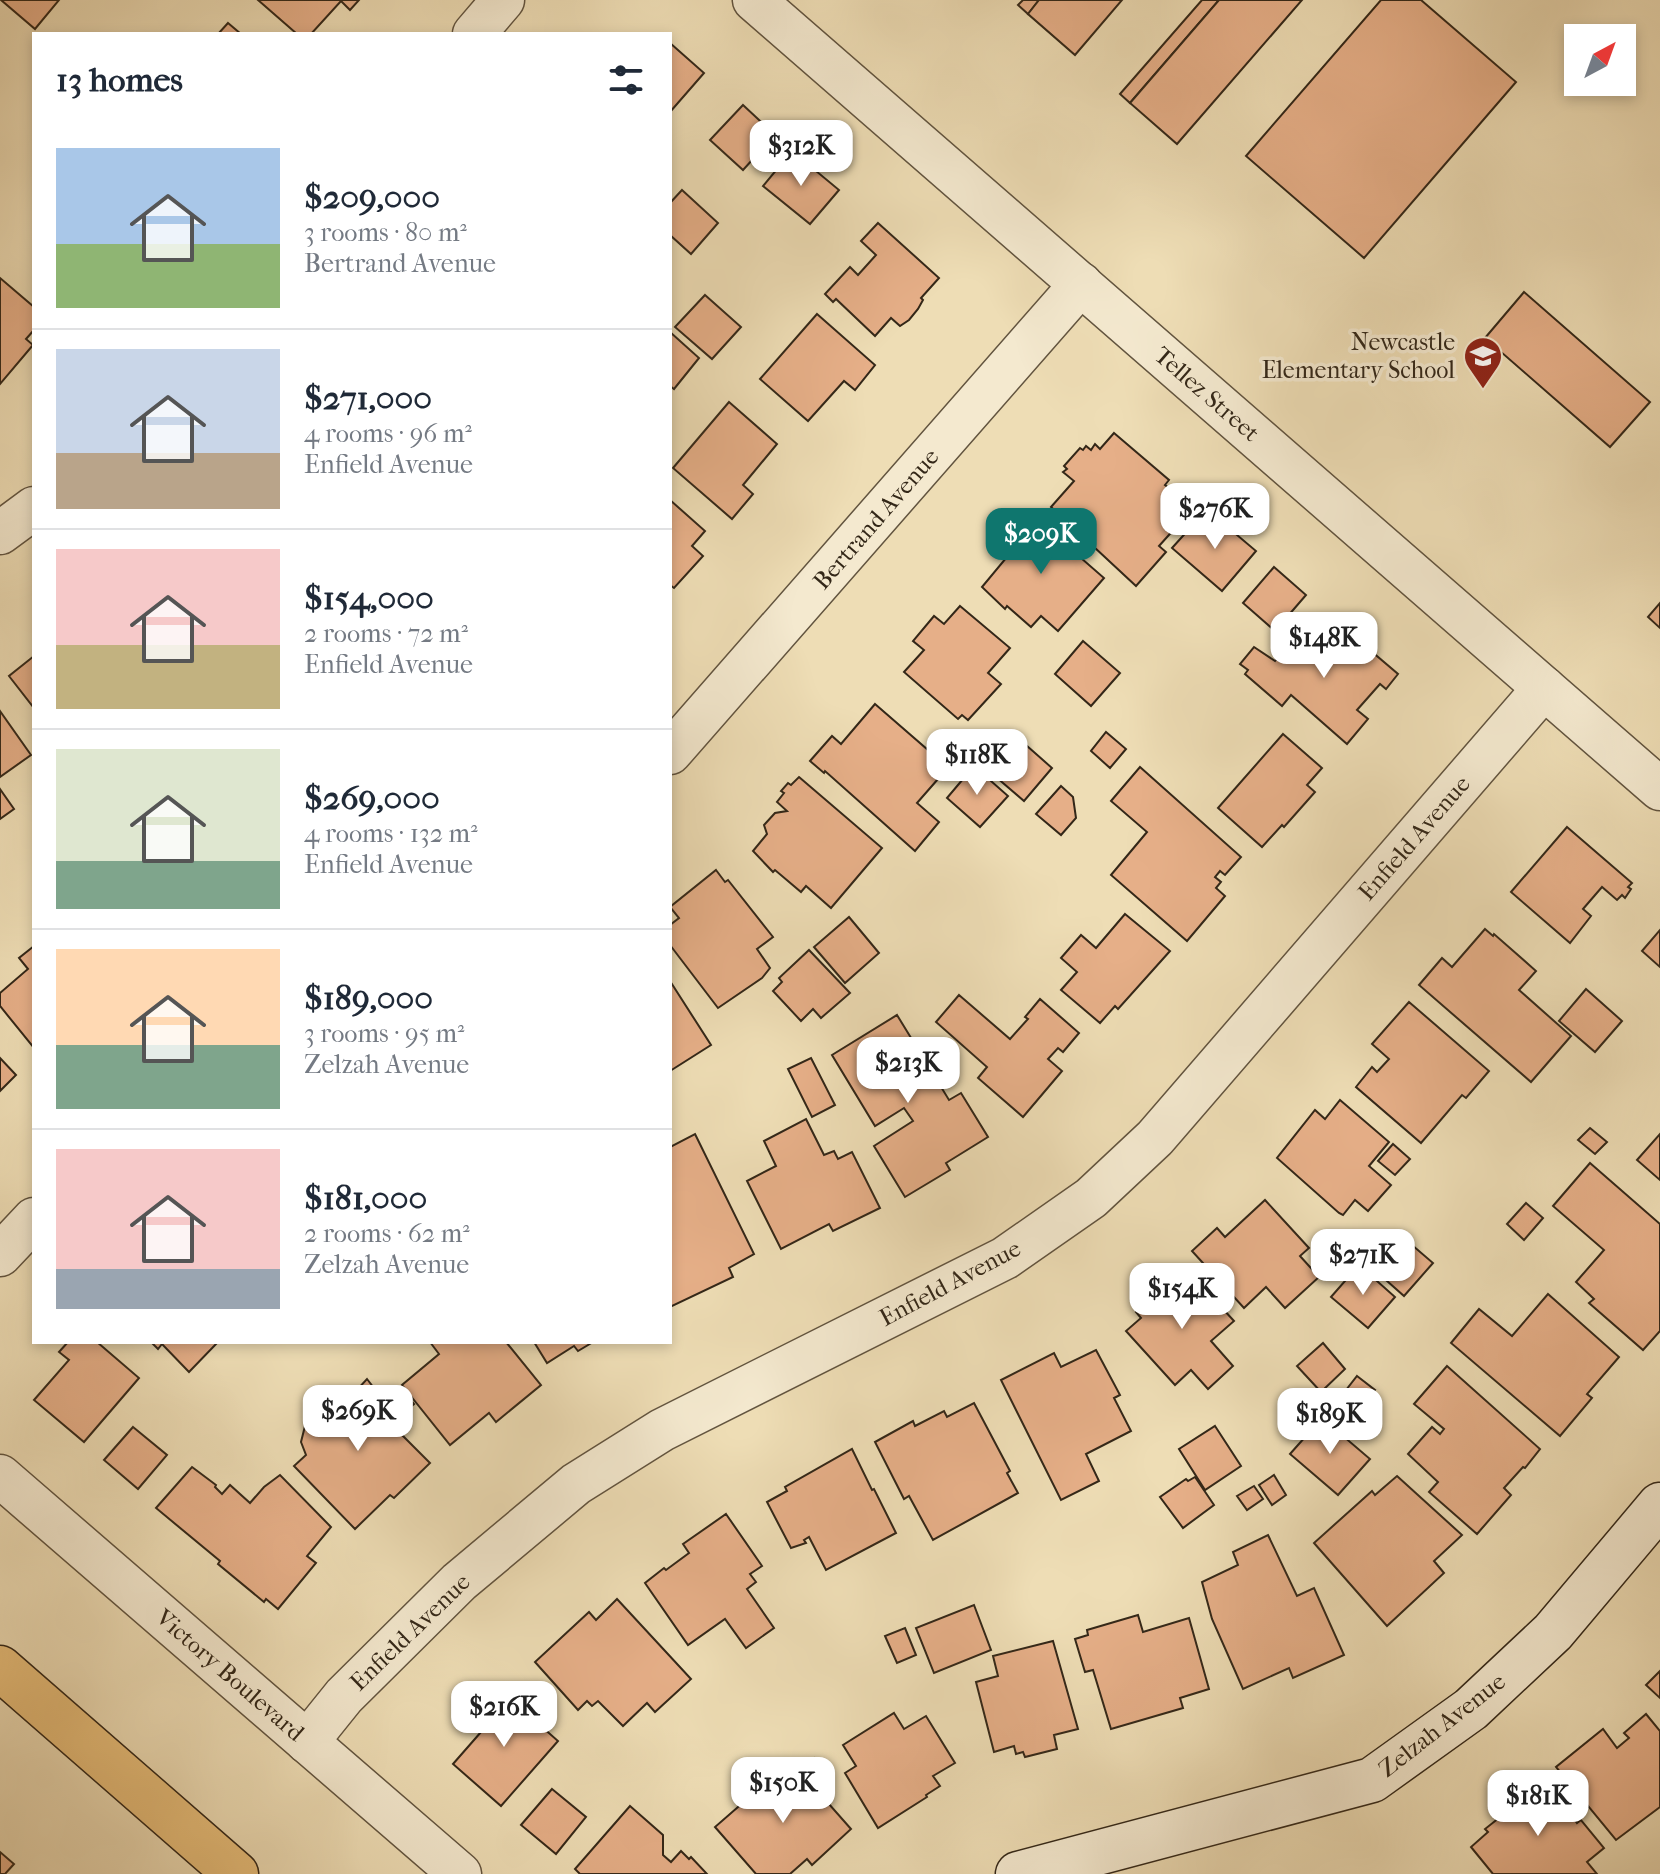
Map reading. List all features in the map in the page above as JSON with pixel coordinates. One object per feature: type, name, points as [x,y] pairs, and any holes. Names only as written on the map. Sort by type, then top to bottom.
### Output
[{"type":"main road","points":[[0,1668],[236,1874]]},
{"type":"street","points":[[476,32],[503,0]]},
{"type":"street","name":"Tellez Street","points":[[754,0],[1660,789]]},
{"type":"street","name":"Bertrand Avenue","points":[[672,751],[1081,284]]},
{"type":"street","points":[[0,533],[32,509]]},
{"type":"street","name":"Enfield Avenue","points":[[307,1742],[344,1696],[459,1582],[576,1484],[662,1430],[1005,1258],[1091,1198],[1155,1138],[1544,688]]},
{"type":"street","points":[[0,1255],[32,1221]]},
{"type":"street","name":"Victory Boulevard","points":[[0,1476],[460,1874]]},
{"type":"street","name":"Zelzah Avenue","points":[[1018,1874],[1372,1780],[1471,1709],[1553,1632],[1660,1505]]},
{"type":"building","points":[[1,0],[59,0],[35,29]]},
{"type":"building","points":[[258,0],[359,0],[350,10],[341,1],[313,32],[295,32]]},
{"type":"building","points":[[1023,0],[1039,0],[1028,14],[1018,5]]},
{"type":"building","points":[[1039,0],[1122,0],[1075,55],[1028,14]]},
{"type":"building","points":[[1202,0],[1219,0],[1130,103],[1120,94]]},
{"type":"building","points":[[1219,0],[1302,0],[1177,144],[1130,103]]},
{"type":"building","points":[[1381,0],[1421,0],[1516,82],[1364,258],[1246,156]]},
{"type":"building","points":[[228,23],[239,32],[220,32]]},
{"type":"building","points":[[672,45],[704,73],[672,110]]},
{"type":"building","points":[[743,105],[775,135],[743,170],[710,140]]},
{"type":"building","points":[[792,151],[839,190],[810,224],[763,186]]},
{"type":"building","points":[[682,190],[718,223],[691,254],[672,237],[672,201]]},
{"type":"building","points":[[878,223],[939,278],[921,298],[923,300],[909,320],[900,326],[891,318],[875,336],[836,299],[833,302],[825,294],[850,267],[858,275],[876,255],[861,241]]},
{"type":"building","points":[[0,278],[32,305],[32,332],[26,339],[32,346],[0,384]]},
{"type":"building","points":[[1524,292],[1650,402],[1610,447],[1485,338]]},
{"type":"building","points":[[705,295],[741,327],[712,359],[675,327]]},
{"type":"building","points":[[817,314],[875,365],[855,390],[844,381],[808,421],[760,379]]},
{"type":"building","points":[[672,334],[699,358],[674,389],[672,388]]},
{"type":"building","points":[[729,402],[777,444],[743,485],[753,494],[732,519],[673,468]]},
{"type":"building","points":[[1114,433],[1169,480],[1165,485],[1169,488],[1163,495],[1186,516],[1159,546],[1166,552],[1136,586],[1051,507],[1074,481],[1063,472],[1067,469],[1064,466],[1080,448],[1083,450],[1086,446],[1091,450],[1095,444],[1100,449]]},
{"type":"building","points":[[672,502],[705,531],[692,546],[703,556],[674,588]]},
{"type":"building","points":[[1027,511],[1104,578],[1058,631],[1041,616],[1031,627],[1007,606],[1005,609],[982,587],[1017,545],[1005,536]]},
{"type":"building","points":[[1211,513],[1256,551],[1222,591],[1172,548],[1191,527],[1195,531]]},
{"type":"building","points":[[1274,567],[1306,595],[1275,631],[1243,603]]},
{"type":"building","points":[[1660,603],[1660,628],[1648,617]]},
{"type":"building","points":[[960,606],[1010,648],[988,673],[1001,684],[968,720],[962,715],[958,719],[904,672],[924,650],[913,641],[934,616],[944,624]]},
{"type":"building","points":[[1344,628],[1398,674],[1386,689],[1380,684],[1357,710],[1368,719],[1347,744],[1291,695],[1282,706],[1245,674],[1248,670],[1240,664],[1254,647],[1275,661],[1297,636],[1312,649],[1308,654],[1316,660]]},
{"type":"building","points":[[1083,641],[1120,673],[1091,706],[1055,674]]},
{"type":"building","points":[[32,658],[32,705],[9,676]]},
{"type":"building","points":[[875,704],[936,757],[933,761],[945,771],[917,803],[939,822],[915,851],[810,761],[832,736],[841,744]]},
{"type":"building","points":[[0,711],[31,755],[0,777]]},
{"type":"building","points":[[1106,732],[1126,749],[1110,768],[1091,751]]},
{"type":"building","points":[[1283,734],[1322,768],[1307,785],[1315,792],[1262,847],[1218,808]]},
{"type":"building","points":[[1018,738],[1052,768],[1024,801],[989,771]]},
{"type":"building","points":[[974,766],[1008,796],[980,827],[947,798]]},
{"type":"building","points":[[1140,767],[1241,857],[1225,875],[1220,871],[1215,877],[1221,882],[1216,888],[1225,896],[1187,941],[1111,875],[1147,832],[1111,801]]},
{"type":"building","points":[[799,777],[882,848],[831,908],[806,886],[801,892],[775,870],[773,872],[753,851],[767,834],[764,825],[775,813],[787,811],[777,802],[784,793],[781,791]]},
{"type":"building","points":[[1061,786],[1073,797],[1076,818],[1061,835],[1036,814]]},
{"type":"building","points":[[0,789],[14,809],[0,819]]},
{"type":"building","points":[[1567,827],[1632,883],[1625,898],[1622,895],[1617,900],[1602,887],[1583,909],[1591,916],[1570,943],[1511,892]]},
{"type":"building","points":[[716,870],[725,882],[728,880],[773,937],[757,949],[770,968],[762,978],[718,1008],[672,948],[672,923],[679,918],[672,905]]},
{"type":"building","points":[[1125,914],[1170,951],[1118,1009],[1115,1006],[1100,1023],[1061,990],[1077,972],[1061,958],[1081,935],[1096,948]]},
{"type":"building","points":[[849,917],[879,953],[845,983],[814,947]]},
{"type":"building","points":[[1485,929],[1536,971],[1519,990],[1571,1036],[1531,1082],[1419,985],[1442,958],[1452,967]]},
{"type":"building","points":[[1660,930],[1660,967],[1642,951]]},
{"type":"building","points":[[32,948],[32,1046],[0,1006],[0,993],[28,969],[19,958]]},
{"type":"building","points":[[809,950],[850,993],[821,1018],[813,1009],[801,1021],[773,991],[782,982],[779,978]]},
{"type":"building","points":[[672,984],[711,1045],[672,1070]]},
{"type":"building","points":[[1586,989],[1622,1021],[1595,1052],[1559,1021]]},
{"type":"building","points":[[959,995],[1010,1039],[1040,999],[1079,1033],[1063,1052],[1058,1048],[1048,1059],[1062,1071],[1023,1117],[978,1078],[987,1067],[936,1022]]},
{"type":"building","points":[[1409,1002],[1489,1071],[1466,1098],[1462,1095],[1421,1143],[1356,1087],[1372,1067],[1377,1072],[1389,1059],[1372,1044]]},
{"type":"building","points":[[897,1015],[949,1100],[961,1093],[988,1137],[946,1163],[950,1170],[905,1197],[874,1146],[913,1121],[904,1108],[875,1126],[832,1055]]},
{"type":"building","points":[[0,1058],[16,1075],[0,1091]]},
{"type":"building","points":[[811,1058],[835,1105],[812,1117],[788,1069]]},
{"type":"building","points":[[1340,1100],[1389,1142],[1369,1166],[1391,1185],[1368,1211],[1355,1200],[1343,1215],[1277,1158],[1315,1110],[1325,1119]]},
{"type":"building","points":[[806,1119],[824,1155],[834,1151],[838,1159],[852,1152],[880,1208],[833,1231],[829,1224],[781,1249],[747,1181],[776,1166],[764,1141]]},
{"type":"building","points":[[1590,1128],[1607,1142],[1595,1154],[1578,1140]]},
{"type":"building","points":[[695,1134],[754,1254],[729,1268],[733,1277],[672,1306],[672,1146]]},
{"type":"building","points":[[1660,1134],[1660,1180],[1637,1160]]},
{"type":"building","points":[[1393,1144],[1410,1159],[1395,1175],[1378,1161]]},
{"type":"building","points":[[1590,1163],[1660,1224],[1660,1331],[1643,1350],[1589,1303],[1594,1299],[1576,1282],[1604,1250],[1553,1206]]},
{"type":"building","points":[[1265,1200],[1309,1248],[1300,1256],[1319,1277],[1285,1308],[1266,1287],[1244,1308],[1192,1251],[1217,1228],[1225,1237]]},
{"type":"building","points":[[1526,1203],[1543,1218],[1524,1240],[1507,1224]]},
{"type":"building","points":[[1398,1233],[1433,1263],[1404,1296],[1369,1265]]},
{"type":"building","points":[[1359,1265],[1395,1297],[1368,1328],[1331,1297]]},
{"type":"building","points":[[1189,1272],[1234,1321],[1211,1341],[1233,1366],[1208,1389],[1191,1370],[1175,1385],[1126,1331],[1141,1318],[1136,1312],[1141,1307],[1137,1303],[1162,1279],[1171,1289]]},
{"type":"building","points":[[1548,1294],[1619,1357],[1587,1394],[1592,1398],[1560,1436],[1451,1343],[1479,1309],[1512,1336]]},
{"type":"building","points":[[1323,1343],[1345,1369],[1321,1392],[1297,1366]]},
{"type":"building","points":[[66,1344],[99,1344],[139,1378],[84,1442],[34,1400],[69,1360],[59,1352]]},
{"type":"building","points":[[162,1344],[216,1344],[189,1372]]},
{"type":"building","points":[[432,1344],[508,1344],[541,1385],[496,1422],[489,1413],[450,1445],[402,1385],[439,1354]]},
{"type":"building","points":[[535,1344],[590,1344],[578,1351],[574,1346],[547,1363]]},
{"type":"building","points":[[1096,1350],[1120,1395],[1114,1398],[1131,1431],[1086,1454],[1099,1481],[1061,1500],[1001,1380],[1054,1353],[1061,1367]]},
{"type":"building","points":[[1447,1366],[1540,1449],[1504,1488],[1511,1495],[1477,1534],[1429,1492],[1438,1482],[1408,1454],[1432,1427],[1440,1434],[1444,1429],[1414,1404]]},
{"type":"building","points":[[1357,1376],[1375,1390],[1356,1414],[1339,1399]]},
{"type":"building","points":[[367,1379],[387,1405],[393,1399],[404,1412],[398,1418],[405,1427],[399,1432],[430,1463],[394,1498],[390,1495],[355,1529],[294,1466],[306,1455],[301,1442],[306,1422],[339,1391],[356,1391]]},
{"type":"building","points":[[404,1391],[414,1404],[404,1412],[393,1399]]},
{"type":"building","points":[[974,1403],[1010,1471],[1007,1473],[1018,1493],[933,1540],[909,1496],[904,1499],[875,1442],[913,1421],[915,1426],[944,1411],[947,1417]]},
{"type":"building","points":[[1322,1418],[1370,1459],[1338,1495],[1290,1454]]},
{"type":"building","points":[[1215,1426],[1241,1466],[1205,1490],[1179,1449]]},
{"type":"building","points":[[133,1427],[167,1455],[138,1489],[104,1460]]},
{"type":"building","points":[[852,1449],[896,1533],[826,1570],[809,1537],[804,1540],[806,1543],[791,1548],[767,1502],[787,1491],[785,1487]]},
{"type":"building","points":[[192,1467],[216,1485],[222,1494],[230,1485],[250,1503],[280,1475],[331,1527],[307,1556],[316,1563],[278,1609],[266,1599],[264,1602],[218,1564],[220,1561],[156,1508]]},
{"type":"building","points":[[1274,1475],[1286,1495],[1272,1505],[1259,1485]]},
{"type":"building","points":[[1397,1476],[1462,1535],[1434,1561],[1444,1573],[1387,1626],[1314,1543],[1372,1491],[1375,1495]]},
{"type":"building","points":[[1195,1477],[1214,1505],[1183,1528],[1160,1497],[1186,1479]]},
{"type":"building","points":[[1254,1486],[1263,1499],[1247,1510],[1237,1496]]},
{"type":"building","points":[[726,1514],[762,1566],[750,1574],[756,1582],[747,1589],[774,1628],[746,1648],[725,1619],[688,1645],[645,1583],[689,1553],[683,1544]]},
{"type":"building","points":[[1268,1535],[1297,1596],[1314,1588],[1344,1655],[1293,1678],[1289,1668],[1243,1689],[1212,1619],[1202,1582],[1238,1565],[1233,1552]]},
{"type":"building","points":[[617,1599],[691,1679],[655,1712],[647,1703],[623,1726],[598,1701],[592,1706],[587,1701],[578,1710],[535,1662],[589,1612],[596,1620]]},
{"type":"building","points":[[974,1605],[991,1650],[934,1673],[916,1628]]},
{"type":"building","points":[[1138,1615],[1143,1632],[1189,1618],[1209,1689],[1180,1698],[1183,1708],[1111,1729],[1093,1670],[1085,1672],[1075,1639],[1088,1635],[1087,1630]]},
{"type":"building","points":[[905,1628],[916,1655],[897,1663],[885,1636]]},
{"type":"building","points":[[1053,1641],[1078,1729],[1054,1735],[1057,1749],[1025,1757],[1023,1752],[1016,1754],[1014,1746],[994,1752],[976,1682],[998,1676],[993,1656]]},
{"type":"building","points":[[1660,1671],[1660,1698],[1646,1685]]},
{"type":"building","points":[[499,1689],[558,1741],[501,1806],[453,1764],[488,1724],[476,1714]]},
{"type":"building","points":[[894,1713],[904,1729],[926,1716],[955,1763],[933,1776],[940,1786],[927,1797],[878,1828],[845,1773],[856,1766],[843,1745]]},
{"type":"building","points":[[1646,1714],[1660,1731],[1660,1807],[1616,1840],[1556,1767],[1603,1729],[1617,1748],[1629,1738],[1624,1733]]},
{"type":"building","points":[[814,1758],[824,1772],[813,1780],[802,1766]]},
{"type":"building","points":[[791,1761],[851,1829],[812,1865],[807,1859],[790,1874],[756,1874],[715,1827]]},
{"type":"building","points":[[1543,1777],[1577,1823],[1581,1820],[1604,1848],[1587,1862],[1597,1874],[1493,1874],[1471,1847],[1488,1832],[1485,1829],[1519,1802],[1517,1799]]},
{"type":"building","points":[[552,1789],[586,1817],[556,1854],[521,1825]]},
{"type":"building","points":[[630,1806],[663,1835],[663,1855],[671,1862],[681,1851],[707,1874],[580,1874],[575,1869]]},
{"type":"building","points":[[0,1852],[14,1864],[5,1874],[0,1874]]},
{"type":"place","name":"Newcastle Elementary School","points":[[1483,390]]}]
